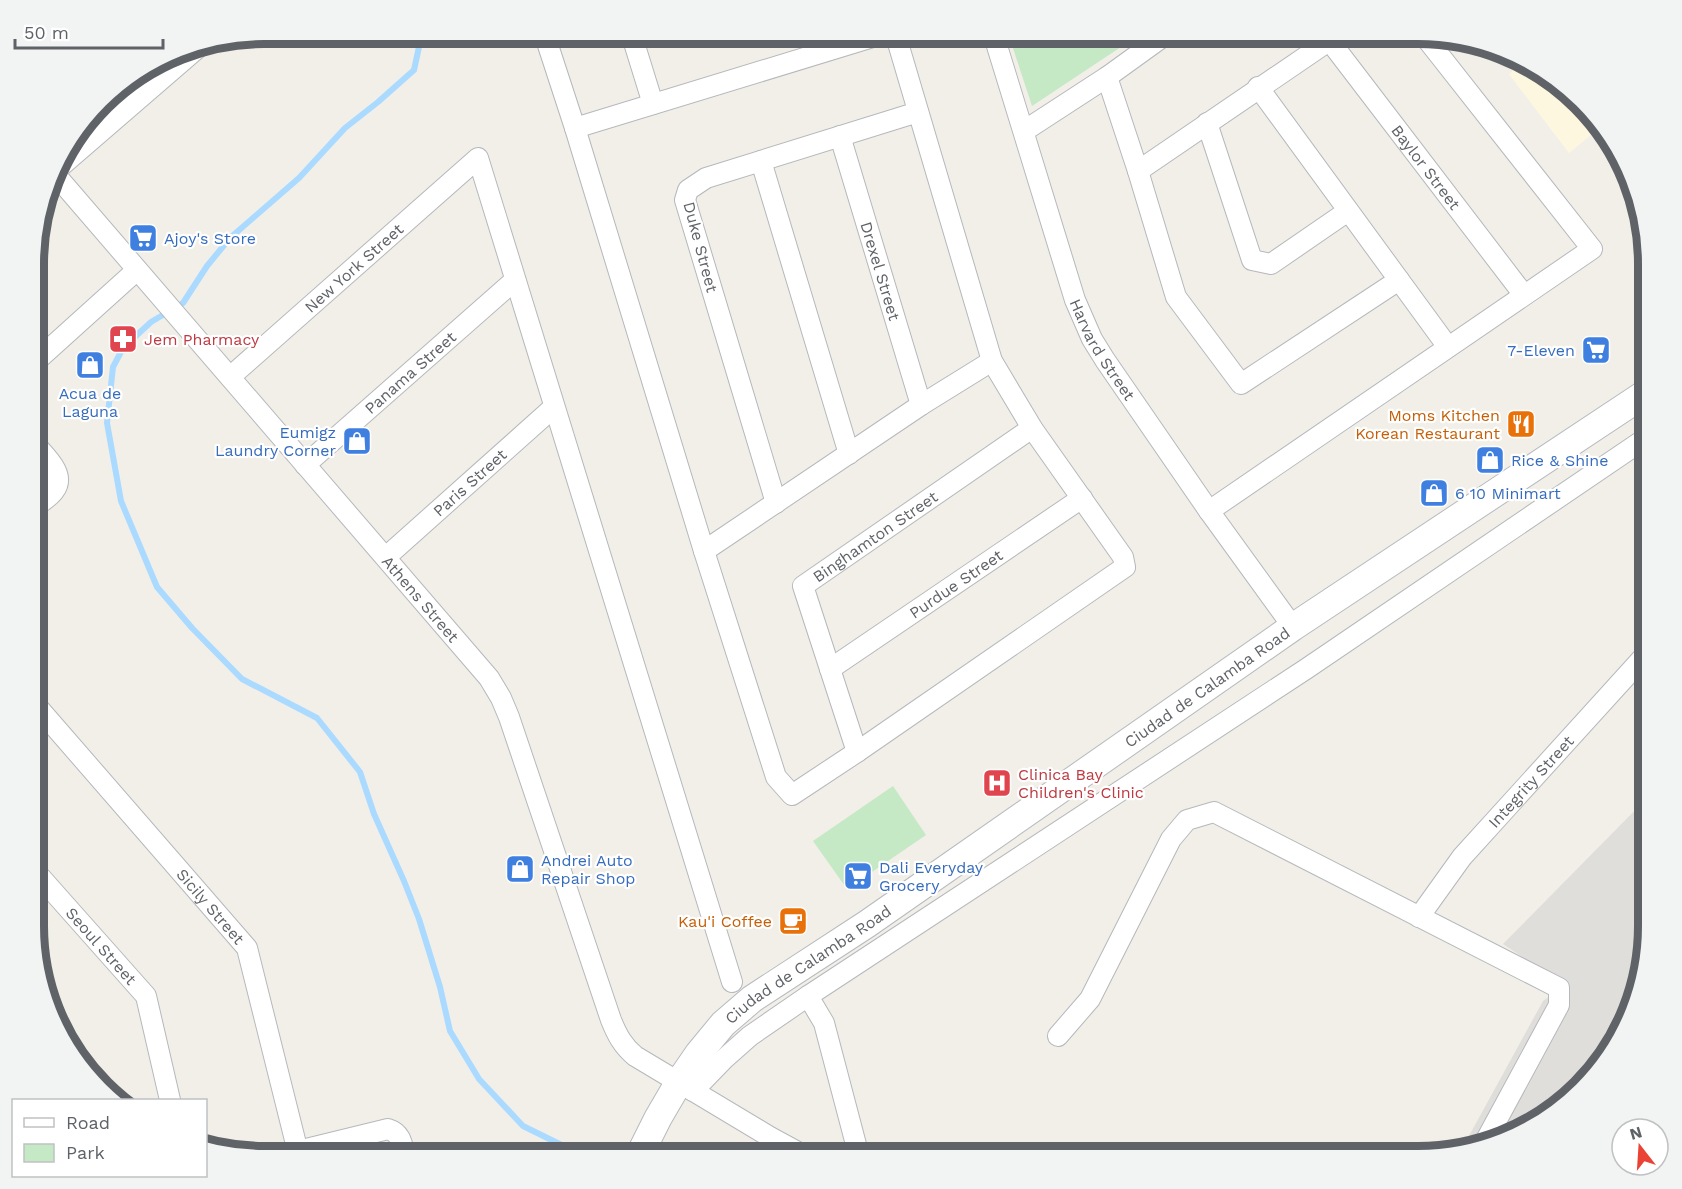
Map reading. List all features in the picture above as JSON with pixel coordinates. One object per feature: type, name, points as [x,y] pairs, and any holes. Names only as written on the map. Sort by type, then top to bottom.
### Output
[{"type":"main road","name":"Ciudad de Calamba Road","points":[[644,1146],[658,1118],[686,1086],[699,1053],[723,1024],[752,999],[867,924],[1293,627],[1638,398]]},
{"type":"street","points":[[548,44],[776,777],[792,795],[857,753],[1125,567],[1123,557],[1032,428],[992,361],[898,44]]},
{"type":"street","points":[[635,44],[653,104]]},
{"type":"street","points":[[575,128],[850,44]]},
{"type":"street","name":"Harvard Street","points":[[996,44],[1075,300],[1092,339],[1209,511],[1293,627]]},
{"type":"street","points":[[1024,131],[1153,44]]},
{"type":"street","points":[[1138,171],[1323,44]]},
{"type":"street","name":"Baylor Street","points":[[1339,44],[1524,295]]},
{"type":"street","points":[[1209,511],[1592,249],[1431,44]]},
{"type":"street","points":[[71,157],[187,57]]},
{"type":"street","points":[[1107,77],[1176,297],[1241,384],[1399,280]]},
{"type":"street","points":[[1258,87],[1448,347]]},
{"type":"street","name":"Duke Street","points":[[776,503],[685,200],[688,190],[706,178],[918,112]]},
{"type":"street","points":[[1207,123],[1252,260],[1271,264],[1348,211]]},
{"type":"street","name":"Drexel Street","points":[[840,136],[921,405]]},
{"type":"street","name":"New York Street","points":[[230,377],[478,158],[515,280]]},
{"type":"street","points":[[760,161],[849,454]]},
{"type":"street","name":"Athens Street","points":[[60,181],[489,678],[501,698],[515,733],[616,1033],[625,1047],[635,1056],[787,1146]]},
{"type":"street","points":[[44,354],[137,270]]},
{"type":"street","points":[[515,280],[732,982]]},
{"type":"street","name":"Panama Street","points":[[305,465],[515,280]]},
{"type":"street","points":[[704,551],[921,405],[992,361]]},
{"type":"street","name":"Paris Street","points":[[386,557],[554,407]]},
{"type":"street","name":"Binghamton Street","points":[[857,753],[803,586],[1032,428]]},
{"type":"street","points":[[686,1086],[724,1059],[750,1036],[808,996],[1306,669],[1638,443]]},
{"type":"street","points":[[44,454],[55,467],[58,477],[55,490],[44,499]]},
{"type":"street","name":"Purdue Street","points":[[830,669],[1082,498]]},
{"type":"street","name":"Integrity Street","points":[[1419,917],[1462,857],[1638,662]]},
{"type":"street","name":"Sicily Street","points":[[44,714],[247,948],[296,1146]]},
{"type":"street","points":[[1058,1036],[1090,999],[1171,839],[1186,819],[1215,812],[1559,988],[1559,1005],[1489,1134]]},
{"type":"street","name":"Seoul Street","points":[[44,881],[146,996],[170,1099]]},
{"type":"street","points":[[808,996],[824,1023],[857,1146]]},
{"type":"street","points":[[324,1146],[388,1129],[396,1131],[402,1146]]},
{"type":"shaded area","points":[[1518,67],[1541,81],[1574,108],[1594,132],[1569,153],[1509,74]]},
{"type":"shaded area","points":[[1638,807],[1637,954],[1627,996],[1616,1023],[1584,1070],[1552,1100],[1516,1123],[1467,1140],[1543,1001],[1565,985],[1503,944]]},
{"type":"green space","points":[[1012,44],[1125,44],[1032,106]]},
{"type":"green space","points":[[893,786],[926,835],[847,889],[813,841]]},
{"type":"waterway","points":[[420,44],[414,70],[345,128],[299,178],[230,238],[207,266],[183,303],[151,322],[123,348],[113,367],[107,423],[121,501],[157,587],[192,628],[242,679],[317,718],[360,772],[374,814],[419,919],[440,987],[450,1031],[479,1079],[523,1126],[564,1146]]},
{"type":"place","name":"Ajoy's Store","points":[[143,238]]},
{"type":"place","name":"Jem Pharmacy","points":[[123,339]]},
{"type":"place","name":"7-Eleven","points":[[1596,350]]},
{"type":"place","name":"Acua de Laguna","points":[[90,365]]},
{"type":"place","name":"Moms Kitchen Korean Restaurant","points":[[1521,424]]},
{"type":"place","name":"Eumigz Laundry Corner","points":[[357,441]]},
{"type":"place","name":"Rice & Shine","points":[[1490,460]]},
{"type":"place","name":"6 10 Minimart","points":[[1434,493]]},
{"type":"place","name":"Clinica Bay Children's Clinic","points":[[997,783]]},
{"type":"place","name":"Andrei Auto Repair Shop","points":[[520,869]]},
{"type":"place","name":"Dali Everyday Grocery","points":[[858,876]]},
{"type":"place","name":"Kau'i Coffee","points":[[793,921]]}]
